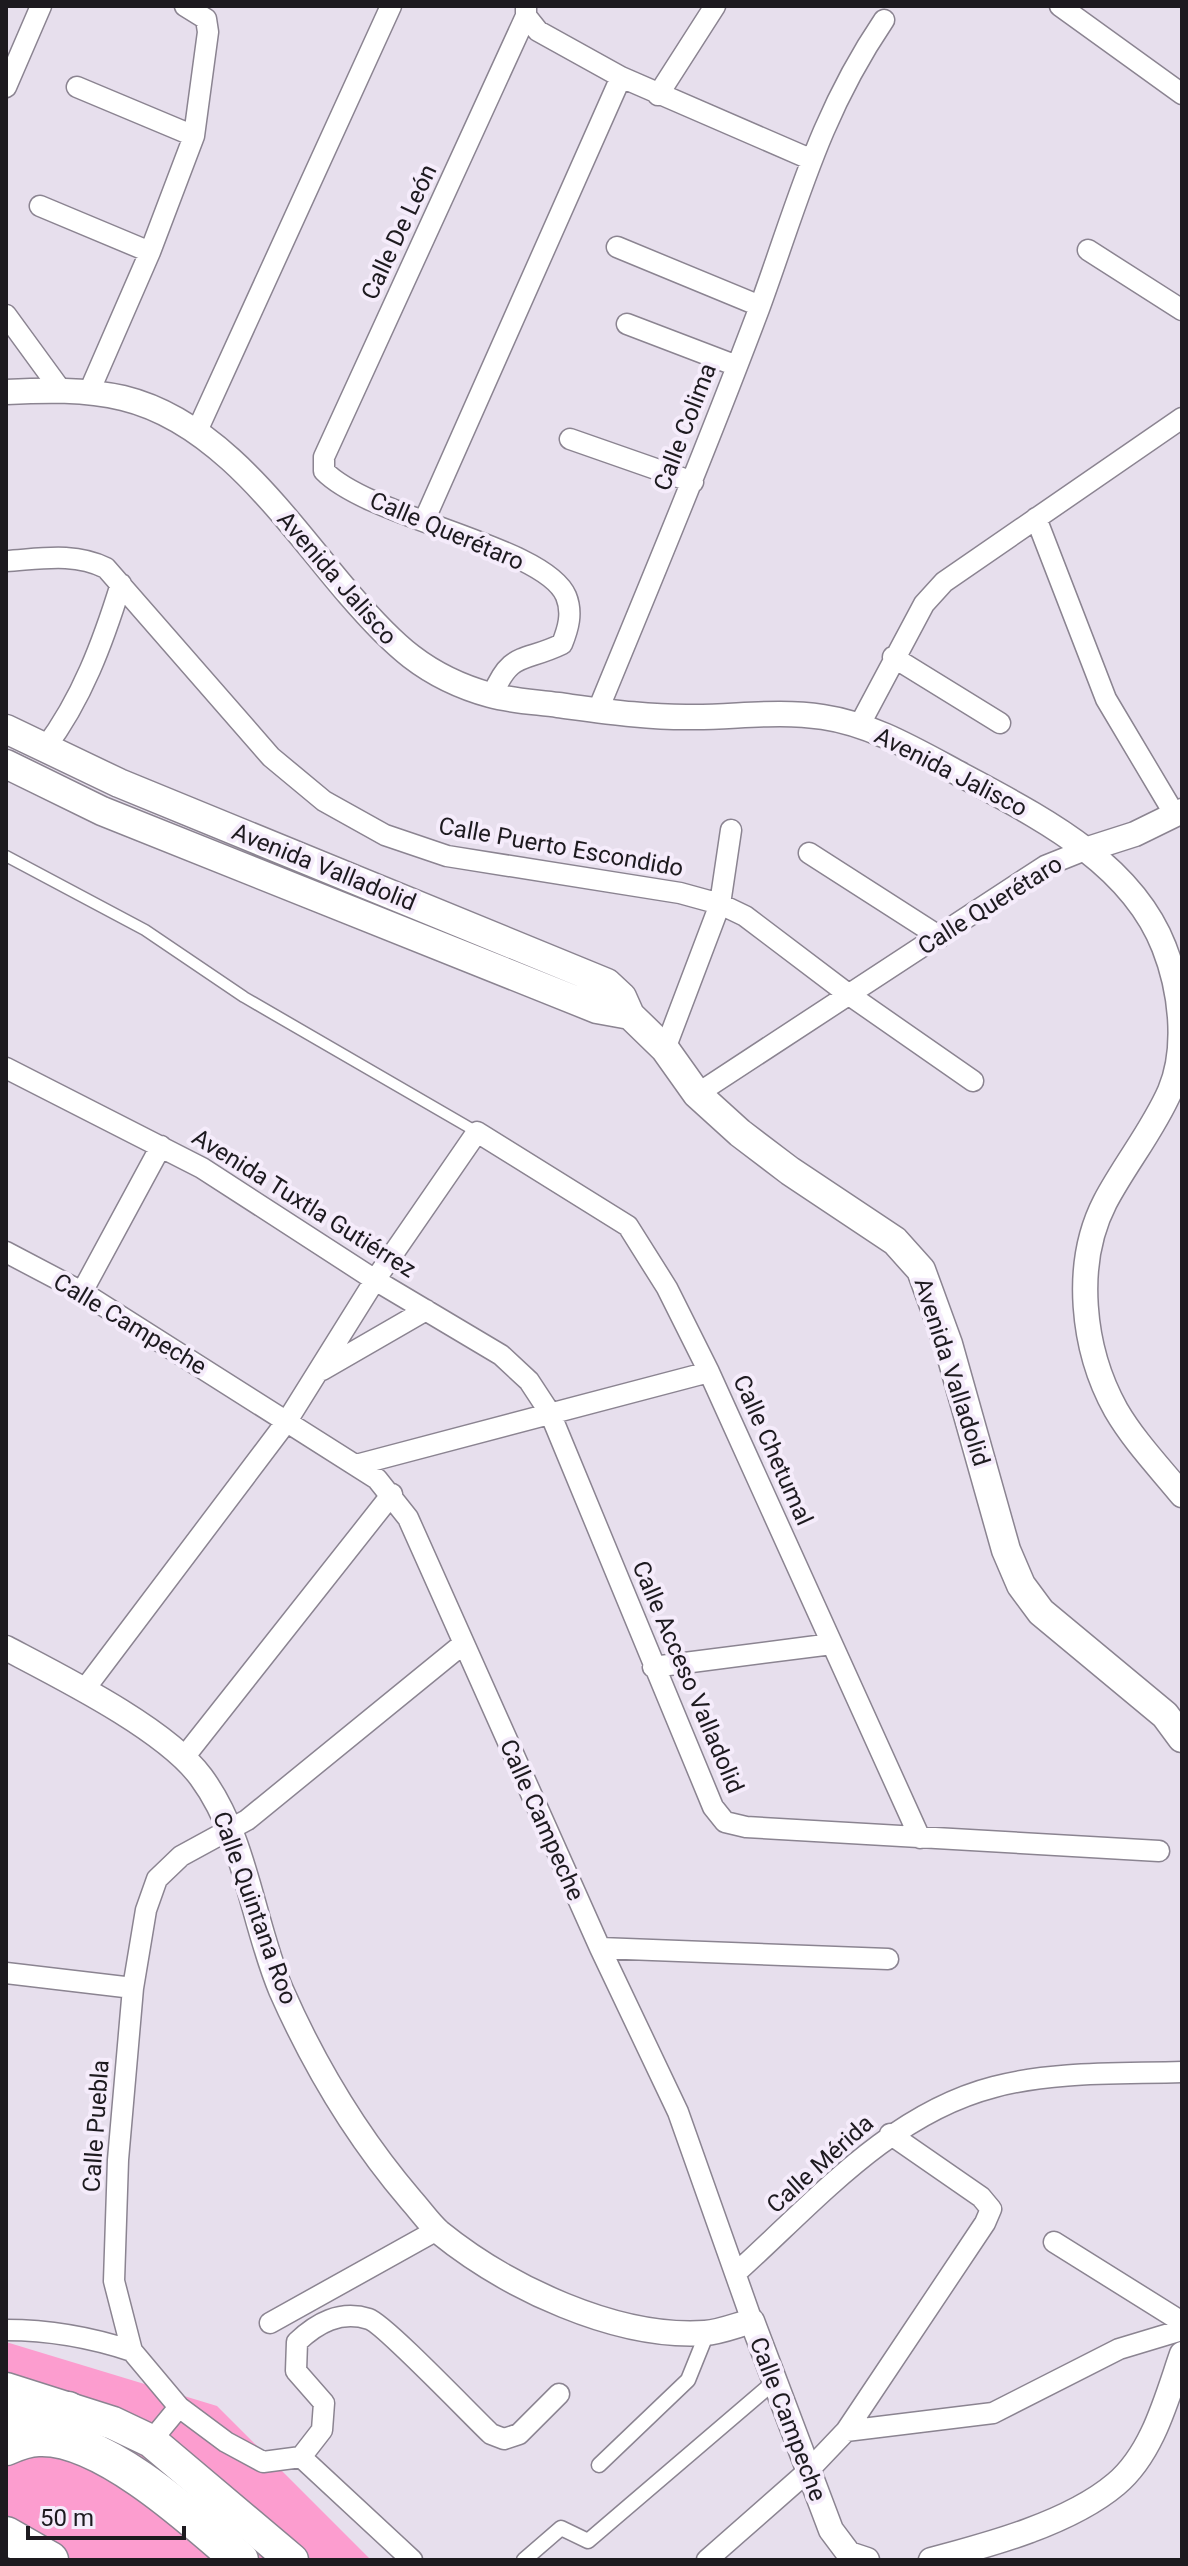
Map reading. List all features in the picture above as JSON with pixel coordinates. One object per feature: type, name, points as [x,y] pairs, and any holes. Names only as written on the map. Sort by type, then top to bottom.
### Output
[{"type":"highway","points":[[6,2425],[24,2417],[68,2410]]},
{"type":"highway","points":[[6,2447],[42,2438],[67,2442],[92,2453],[155,2488],[231,2555]]},
{"type":"highway","points":[[6,2535],[50,2560]]},
{"type":"main road","name":"Avenida Valladolid","points":[[6,729],[119,783],[607,983],[622,997],[630,1015],[665,1049],[697,1094],[765,1152],[895,1241],[921,1270],[948,1344],[1006,1550],[1021,1585],[1041,1612],[1165,1715],[1182,1738]]},
{"type":"main road","name":"Avenida Valladolid","points":[[6,764],[102,811],[597,1009],[630,1015]]},
{"type":"main road","points":[[6,2389],[113,2423],[151,2441],[292,2560]]},
{"type":"street","points":[[6,87],[41,6]]},
{"type":"street","points":[[89,392],[150,252],[194,136],[208,32],[206,19],[185,6]]},
{"type":"street","points":[[197,431],[391,6]]},
{"type":"street","points":[[658,95],[715,6]]},
{"type":"street","points":[[1060,6],[1182,94]]},
{"type":"street","points":[[526,11],[538,31],[621,77],[810,159]]},
{"type":"street","name":"Calle De León","points":[[324,471],[324,457],[526,11]]},
{"type":"street","name":"Calle Colima","points":[[598,710],[693,482],[760,306],[810,159],[838,93],[884,20]]},
{"type":"street","points":[[424,521],[621,77]]},
{"type":"street","points":[[77,87],[194,136]]},
{"type":"street","points":[[40,206],[150,252]]},
{"type":"street","points":[[617,247],[760,306]]},
{"type":"street","points":[[1088,250],[1182,310]]},
{"type":"street","points":[[6,315],[60,389]]},
{"type":"street","points":[[627,324],[737,366]]},
{"type":"street","name":"Avenida Jalisco","points":[[6,392],[60,389],[126,399],[163,412],[197,431],[249,478],[386,637],[414,662],[492,696],[670,717],[781,714],[823,717],[859,726],[900,743],[1035,815],[1085,850],[1121,882],[1142,908],[1163,945],[1178,985],[1181,1036],[1178,1064],[1169,1092],[1103,1205],[1090,1243],[1085,1285],[1088,1331],[1100,1374],[1116,1408],[1182,1495]]},
{"type":"street","points":[[859,726],[893,657],[924,604],[944,582],[1182,418]]},
{"type":"street","points":[[570,439],[693,482]]},
{"type":"street","name":"Calle Querétaro","points":[[324,471],[334,481],[376,503],[525,562],[549,575],[566,596],[570,622],[562,644],[541,654],[518,658],[502,670],[492,696]]},
{"type":"street","points":[[1036,518],[1106,699],[1179,813]]},
{"type":"street","name":"Calle Puerto Escondido","points":[[6,561],[88,559],[106,568],[271,757],[324,801],[385,835],[447,856],[680,893],[720,904],[745,916],[848,994],[973,1081]]},
{"type":"street","points":[[45,748],[66,720],[106,634],[121,584]]},
{"type":"street","points":[[893,657],[1000,723]]},
{"type":"street","name":"Calle Querétaro","points":[[697,1094],[1045,866],[1135,834],[1179,813]]},
{"type":"street","points":[[665,1049],[720,904],[731,830]]},
{"type":"street","points":[[809,853],[940,937]]},
{"type":"street","name":"Avenida Tuxtla Gutiérrez","points":[[6,1068],[161,1146],[501,1355],[529,1381],[550,1413]]},
{"type":"street","points":[[84,1690],[287,1421],[375,1280],[477,1132],[628,1226],[667,1288],[709,1372]]},
{"type":"street","points":[[82,1292],[161,1146]]},
{"type":"street","name":"Calle Campeche","points":[[6,1252],[82,1292],[356,1465],[392,1494],[408,1518],[600,1948],[683,2123],[774,2382],[831,2530],[849,2554],[867,2560]]},
{"type":"street","points":[[319,1372],[426,1310]]},
{"type":"street","name":"Calle Chetumal","points":[[356,1465],[709,1372],[920,1838]]},
{"type":"street","name":"Calle Acceso Valladolid","points":[[550,1413],[653,1667],[713,1807],[725,1822],[746,1827],[1159,1851]]},
{"type":"street","points":[[185,1756],[392,1494]]},
{"type":"street","name":"Calle Puebla","points":[[301,2457],[263,2462],[226,2442],[179,2407],[132,2351],[114,2281],[118,2160],[133,1988],[146,1910],[157,1879],[181,1856],[229,1827],[247,1820],[463,1644]]},
{"type":"street","points":[[653,1667],[832,1644]]},
{"type":"street","name":"Calle Quintana Roo","points":[[6,1648],[84,1690],[185,1756],[219,1803],[281,1990],[317,2063],[358,2131],[437,2230],[491,2267],[549,2298],[603,2319],[657,2330],[707,2333],[752,2321]]},
{"type":"street","points":[[600,1948],[888,1959]]},
{"type":"street","points":[[6,1973],[133,1988]]},
{"type":"street","name":"Calle Mérida","points":[[736,2273],[890,2134],[942,2105],[995,2087],[1049,2077],[1182,2072]]},
{"type":"street","points":[[707,2560],[807,2472],[846,2431],[985,2223],[991,2209],[981,2197],[890,2134]]},
{"type":"street","points":[[270,2323],[437,2230]]},
{"type":"street","points":[[1054,2242],[1182,2322]]},
{"type":"street","points":[[412,2560],[301,2457],[322,2430],[324,2403],[296,2371],[297,2342],[318,2323],[344,2316],[372,2320],[491,2434],[504,2439],[519,2434],[559,2394]]},
{"type":"street","points":[[6,2330],[68,2334],[132,2351]]},
{"type":"street","points":[[846,2431],[993,2413],[1119,2349],[1182,2330]]},
{"type":"street","points":[[599,2465],[688,2380],[707,2333]]},
{"type":"street","points":[[931,2560],[991,2544],[1056,2519],[1117,2483],[1145,2447],[1182,2354]]},
{"type":"street","points":[[524,2560],[561,2528],[588,2541],[774,2382]]},
{"type":"street","points":[[151,2441],[179,2407]]},
{"type":"lane","points":[[6,856],[145,930],[244,997],[477,1132]]},
{"type":"shaded area","points":[[6,2342],[217,2406],[371,2560],[6,2560]]}]
